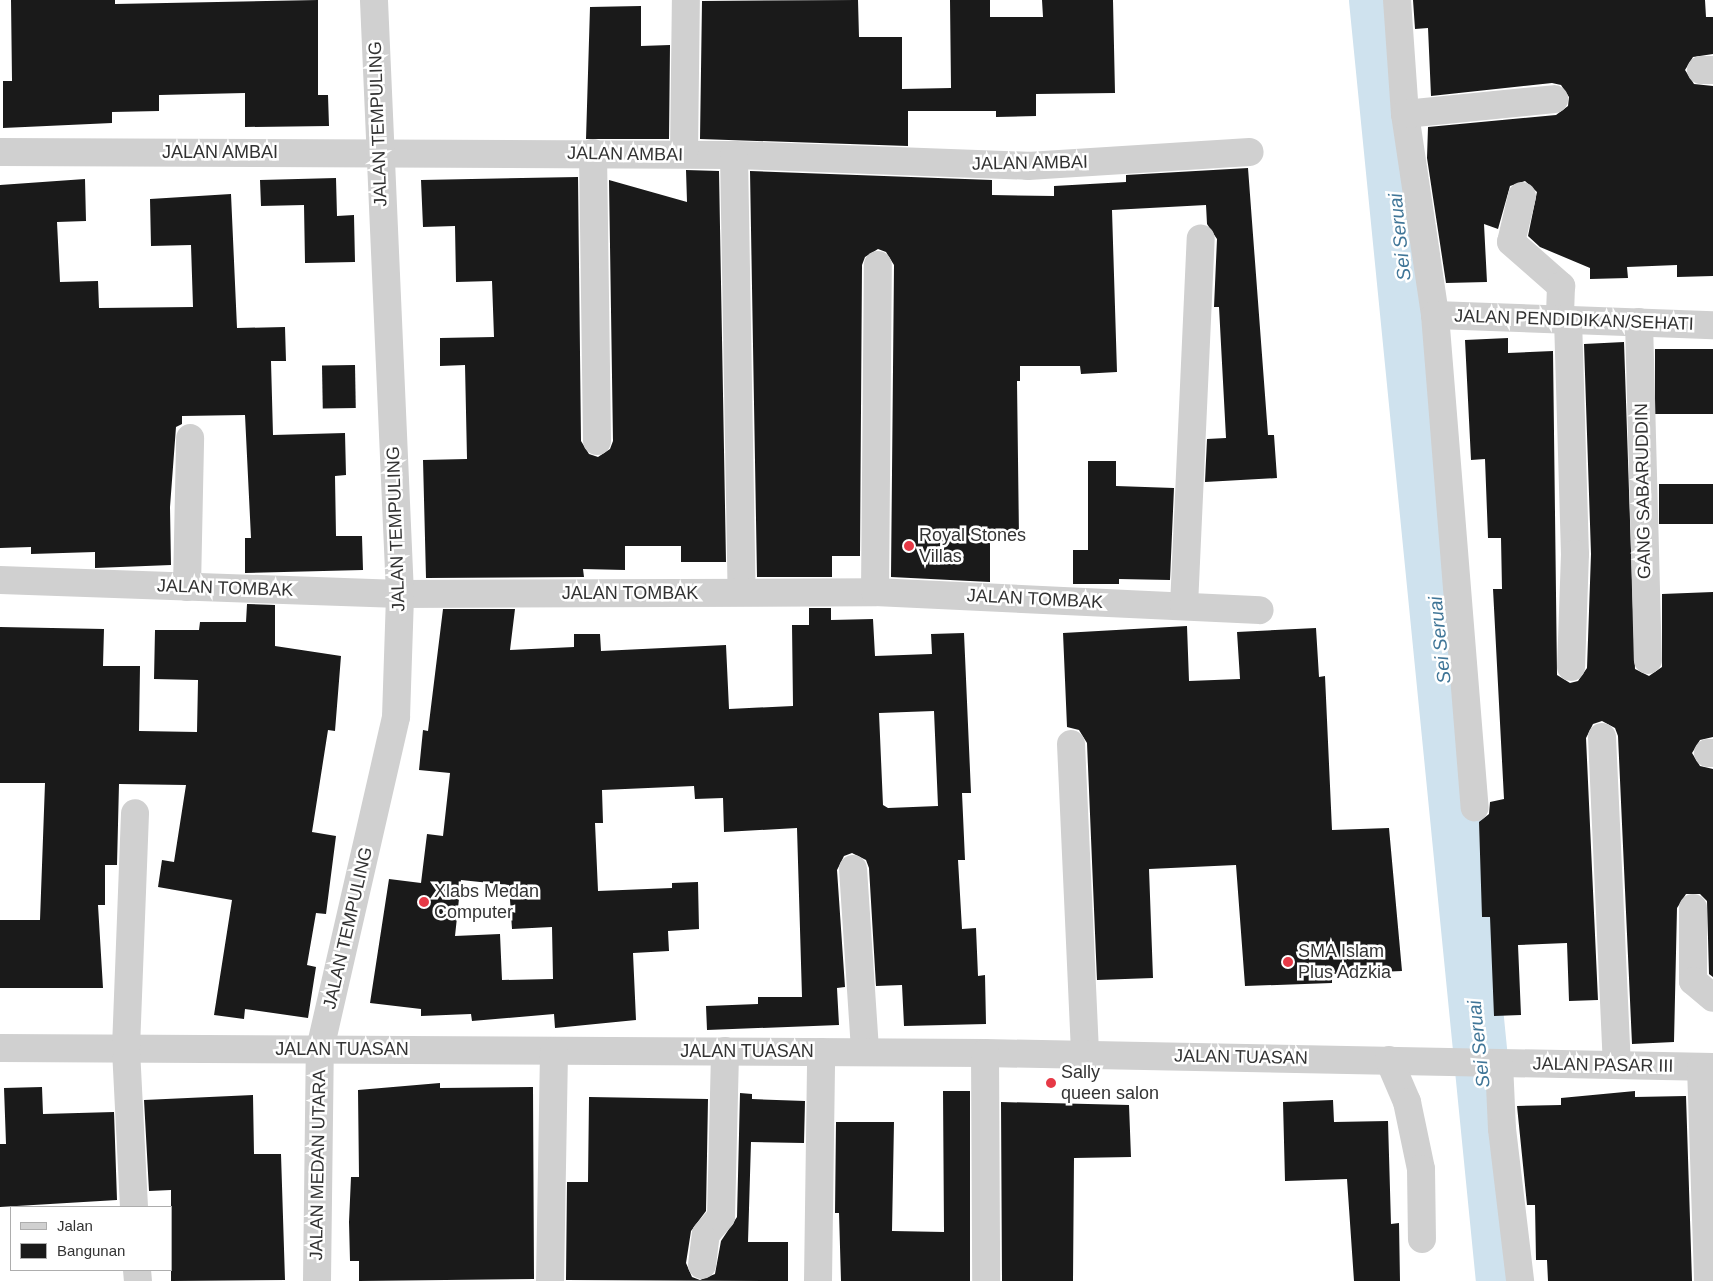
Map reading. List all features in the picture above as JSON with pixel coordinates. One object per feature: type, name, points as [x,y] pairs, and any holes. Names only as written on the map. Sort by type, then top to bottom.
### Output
[{"type":"street","name":"JALAN TEMPULING","points":[[320,1049],[396,717],[400,594],[378,153],[374,0]]},
{"type":"street","points":[[684,154],[686,0]]},
{"type":"street","points":[[1396,0],[1405,114],[1435,315],[1475,807]]},
{"type":"street","points":[[1405,114],[1554,99]]},
{"type":"street","name":"JALAN AMBAI","points":[[0,152],[684,154],[1028,166],[1250,152]]},
{"type":"street","points":[[593,153],[597,441]]},
{"type":"street","points":[[734,155],[742,592]]},
{"type":"street","points":[[1522,196],[1511,242],[1561,286],[1574,554],[1572,667]]},
{"type":"street","points":[[1184,606],[1189,428],[1202,238]]},
{"type":"street","points":[[875,592],[878,265]]},
{"type":"street","name":"JALAN PENDIDIKAN/SEHATI","points":[[1435,315],[1713,325]]},
{"type":"street","name":"GANG SABARUDDIN","points":[[1639,322],[1648,660]]},
{"type":"street","points":[[187,587],[190,438]]},
{"type":"street","name":"JALAN TOMBAK","points":[[0,580],[400,594],[875,592],[1260,610]]},
{"type":"street","points":[[1602,737],[1617,1065]]},
{"type":"street","points":[[1071,744],[1085,1054]]},
{"type":"street","points":[[134,1206],[126,1048],[136,813]]},
{"type":"street","points":[[853,869],[865,1052]]},
{"type":"street","points":[[1693,908],[1693,981],[1713,998]]},
{"type":"street","name":"JALAN TUASAN","points":[[0,1048],[985,1052],[1496,1063]]},
{"type":"street","name":"JALAN MEDAN UTARA","points":[[317,1281],[320,1049]]},
{"type":"street","points":[[550,1281],[554,1051]]},
{"type":"street","points":[[702,1265],[706,1234],[721,1217],[724,1051]]},
{"type":"street","points":[[818,1281],[821,1052]]},
{"type":"street","points":[[985,1052],[986,1281]]},
{"type":"street","points":[[1389,1060],[1407,1102],[1421,1169],[1422,1239]]},
{"type":"street","points":[[1496,1063],[1520,1281]]},
{"type":"street","name":"JALAN PASAR III","points":[[1496,1063],[1707,1067]]},
{"type":"street","points":[[1707,1067],[1708,1281]]},
{"type":"building","points":[[11,0],[115,0],[115,4],[318,0],[318,95],[328,95],[329,126],[245,127],[245,93],[159,95],[159,111],[112,112],[112,123],[3,128],[3,81],[12,81]]},
{"type":"building","points":[[858,0],[859,37],[902,37],[902,89],[951,88],[950,0],[990,0],[990,17],[1043,17],[1042,0],[1113,0],[1115,93],[1036,94],[1036,116],[996,117],[996,111],[908,111],[908,146],[700,139],[702,1]]},
{"type":"building","points":[[1413,0],[1705,0],[1706,17],[1713,17],[1713,54],[1693,57],[1685,70],[1694,84],[1713,86],[1713,276],[1677,277],[1677,265],[1627,267],[1628,278],[1590,279],[1590,268],[1540,247],[1528,236],[1537,192],[1525,181],[1510,186],[1498,229],[1484,224],[1487,282],[1446,283],[1427,158],[1428,127],[1556,115],[1568,106],[1569,97],[1561,85],[1552,83],[1431,96],[1428,28],[1415,29]]},
{"type":"building","points":[[641,6],[641,46],[670,45],[669,139],[586,139],[590,7]]},
{"type":"building","points":[[1248,168],[1268,435],[1274,435],[1277,478],[1205,482],[1207,439],[1226,438],[1219,307],[1214,307],[1217,239],[1207,224],[1206,205],[1112,210],[1117,372],[1081,374],[1080,366],[1020,366],[1020,381],[1017,381],[1019,537],[990,537],[990,582],[891,577],[894,265],[886,252],[878,249],[865,257],[862,265],[860,556],[832,556],[832,577],[757,577],[750,171],[992,180],[992,195],[1054,196],[1054,186],[1126,182],[1126,175]]},
{"type":"building","points":[[686,170],[719,171],[726,562],[681,562],[681,546],[625,546],[625,570],[583,569],[584,577],[426,578],[423,460],[467,459],[465,365],[440,366],[440,338],[494,337],[492,281],[456,282],[455,226],[423,227],[421,180],[578,177],[581,441],[589,454],[598,457],[610,449],[613,441],[609,180],[687,202]]},
{"type":"building","points":[[336,178],[337,216],[354,215],[355,262],[305,263],[304,205],[261,206],[260,180]]},
{"type":"building","points":[[85,179],[86,221],[57,222],[60,282],[98,281],[99,308],[193,307],[191,245],[151,246],[150,199],[231,194],[237,328],[285,327],[286,361],[271,361],[273,435],[345,433],[346,475],[335,476],[336,536],[362,536],[363,570],[245,573],[245,538],[251,538],[245,415],[182,416],[182,424],[176,427],[170,507],[171,565],[95,568],[95,552],[31,554],[31,547],[0,548],[0,185]]},
{"type":"building","points":[[1508,338],[1508,353],[1553,351],[1557,675],[1570,683],[1578,681],[1587,668],[1591,554],[1584,344],[1624,342],[1635,669],[1649,676],[1662,667],[1662,594],[1713,592],[1713,737],[1700,740],[1692,753],[1700,766],[1713,769],[1713,977],[1709,974],[1707,901],[1700,894],[1686,894],[1677,908],[1674,1042],[1632,1044],[1618,736],[1615,728],[1602,721],[1593,724],[1586,738],[1598,1000],[1569,1001],[1567,943],[1518,945],[1521,1015],[1494,1016],[1490,917],[1482,917],[1479,822],[1489,814],[1490,802],[1504,799],[1493,589],[1502,589],[1501,538],[1488,538],[1485,459],[1471,460],[1465,340]]},
{"type":"building","points":[[1655,349],[1713,349],[1713,414],[1655,414]]},
{"type":"building","points":[[355,365],[356,408],[323,409],[322,366]]},
{"type":"building","points":[[1088,461],[1116,461],[1116,486],[1174,488],[1170,580],[1119,579],[1119,584],[1073,584],[1073,550],[1088,550]]},
{"type":"building","points":[[1659,484],[1713,484],[1713,524],[1659,524]]},
{"type":"building","points":[[247,604],[275,605],[275,646],[341,656],[335,731],[328,730],[312,832],[336,836],[326,914],[316,913],[307,965],[316,967],[308,1018],[245,1009],[244,1019],[214,1015],[232,900],[158,887],[162,860],[174,862],[186,785],[119,784],[117,865],[105,865],[105,905],[98,905],[103,988],[0,988],[0,920],[40,920],[45,783],[0,783],[0,627],[104,629],[103,666],[140,666],[139,731],[197,732],[198,680],[154,679],[155,630],[199,630],[200,622],[246,622]]},
{"type":"building","points":[[809,608],[831,608],[831,620],[873,619],[875,656],[932,654],[931,634],[964,633],[971,793],[962,793],[965,860],[958,860],[962,929],[976,928],[978,976],[985,975],[986,1024],[904,1026],[902,985],[876,986],[869,868],[866,860],[852,853],[844,856],[837,870],[845,987],[837,988],[839,1025],[707,1030],[706,1006],[758,1004],[758,997],[802,997],[797,828],[724,832],[723,798],[695,799],[694,786],[602,790],[603,823],[595,823],[598,891],[672,888],[672,883],[698,882],[699,929],[668,931],[669,951],[633,953],[636,1020],[555,1028],[554,1014],[472,1021],[471,1014],[421,1016],[421,1009],[370,1003],[389,879],[421,883],[427,834],[443,836],[450,773],[419,770],[423,730],[428,731],[443,609],[515,609],[510,650],[574,647],[574,634],[600,634],[601,651],[726,645],[729,709],[793,706],[792,625],[809,625]],"holes":[[[934,711],[938,806],[888,808],[883,805],[879,713]],[[461,880],[509,885],[512,929],[552,927],[553,979],[502,980],[500,934],[455,936]]]},
{"type":"building","points":[[1187,626],[1189,681],[1240,679],[1237,632],[1316,628],[1319,677],[1325,676],[1332,830],[1389,828],[1402,971],[1332,974],[1332,983],[1245,986],[1236,865],[1149,869],[1153,978],[1097,980],[1087,743],[1079,730],[1067,727],[1063,633]]},
{"type":"building","points":[[440,1083],[440,1088],[533,1087],[534,1279],[359,1281],[359,1261],[350,1261],[349,1222],[351,1177],[359,1177],[358,1090]]},
{"type":"building","points":[[42,1087],[43,1114],[114,1112],[117,1200],[0,1207],[0,1144],[6,1144],[4,1088]]},
{"type":"building","points":[[943,1091],[970,1091],[970,1281],[841,1281],[839,1213],[835,1213],[836,1122],[894,1122],[892,1231],[944,1232]]},
{"type":"building","points":[[1635,1091],[1635,1097],[1686,1096],[1692,1281],[1548,1281],[1547,1260],[1536,1260],[1535,1205],[1527,1205],[1517,1106],[1561,1105],[1561,1098]]},
{"type":"building","points":[[740,1093],[752,1094],[752,1099],[805,1101],[804,1143],[751,1142],[748,1242],[788,1242],[788,1281],[566,1280],[567,1182],[588,1182],[589,1097],[708,1099],[706,1211],[691,1231],[686,1263],[692,1277],[700,1280],[715,1274],[721,1241],[737,1217]]},
{"type":"building","points":[[253,1095],[254,1154],[281,1154],[285,1280],[171,1281],[171,1190],[149,1191],[144,1100]]},
{"type":"building","points":[[1333,1100],[1334,1122],[1388,1121],[1391,1224],[1399,1223],[1400,1281],[1354,1281],[1347,1179],[1285,1181],[1283,1102]]},
{"type":"building","points":[[1001,1102],[1129,1105],[1131,1157],[1074,1158],[1073,1281],[1002,1281]]},
{"type":"waterway","name":"Sei Seruai","points":[[1376,0],[1503,1281]]},
{"type":"place","name":"Royal Stones Villas","points":[[909,546]]},
{"type":"place","name":"Xlabs Medan Computer","points":[[424,902]]},
{"type":"place","name":"SMA Islam Plus Adzkia","points":[[1288,962]]},
{"type":"place","name":"Sally queen salon","points":[[1051,1083]]}]
